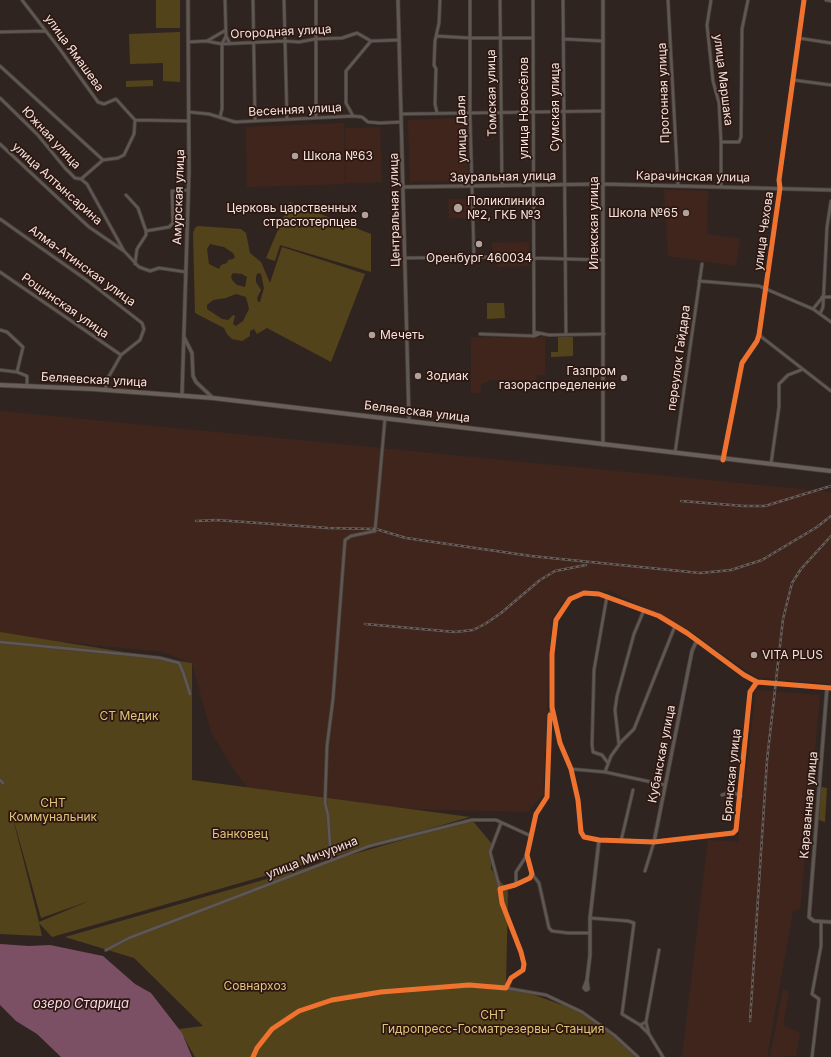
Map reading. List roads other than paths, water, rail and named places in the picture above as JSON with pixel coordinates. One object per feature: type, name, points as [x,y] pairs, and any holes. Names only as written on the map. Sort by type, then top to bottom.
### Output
[{"type":"main road","name":"Беляевская улица","points":[[0,385],[105,390],[213,398],[409,420],[722,460],[831,471]]},
{"type":"street","name":"улица Ямашева","points":[[22,0],[47,31],[98,102],[104,104],[116,99],[135,120]]},
{"type":"street","name":"Амурская улица","points":[[182,395],[188,190],[188,0]]},
{"type":"street","points":[[225,0],[226,36],[230,44]]},
{"type":"street","points":[[253,0],[255,120]]},
{"type":"street","points":[[284,0],[287,118]]},
{"type":"street","points":[[316,0],[316,118]]},
{"type":"street","name":"Центральная улица","points":[[398,0],[409,420]]},
{"type":"street","points":[[437,113],[435,104],[436,69],[434,65],[440,0]]},
{"type":"street","name":"улица Даля","points":[[470,0],[470,113],[474,258]]},
{"type":"street","name":"Томская улица","points":[[500,0],[502,186]]},
{"type":"street","name":"улица Новосёлов","points":[[533,0],[534,38],[532,111],[534,334]]},
{"type":"street","name":"Сумская улица","points":[[563,0],[566,335]]},
{"type":"street","name":"Илекская улица","points":[[603,0],[603,445]]},
{"type":"street","name":"Прогонная улица","points":[[668,0],[678,186]]},
{"type":"street","name":"улица Маршака","points":[[712,0],[707,25],[713,81],[719,102],[721,186]]},
{"type":"street","points":[[721,142],[739,142],[741,137],[742,29],[748,0]]},
{"type":"street","name":"улица Чехова","points":[[722,460],[742,363],[757,341],[759,334],[780,188],[778,180],[804,0]]},
{"type":"street","points":[[826,0],[831,1]]},
{"type":"street","points":[[206,41],[226,30]]},
{"type":"street","points":[[0,32],[47,31]]},
{"type":"street","name":"Огородная улица","points":[[188,42],[206,41],[222,44],[284,41],[299,42],[315,39],[342,38],[357,33],[371,41]]},
{"type":"street","points":[[220,117],[223,97],[222,44],[226,36]]},
{"type":"street","points":[[436,36],[470,38],[534,38]]},
{"type":"street","points":[[798,38],[831,43]]},
{"type":"street","points":[[564,39],[603,41]]},
{"type":"street","points":[[353,116],[346,103],[346,71],[371,41],[399,40]]},
{"type":"street","name":"Южная улица","points":[[0,66],[102,160]]},
{"type":"street","points":[[793,80],[831,85]]},
{"type":"street","name":"Южная улица","points":[[0,98],[37,134],[75,178],[81,179],[87,184],[98,200],[124,251]]},
{"type":"street","points":[[401,114],[603,111]]},
{"type":"street","name":"Весенняя улица","points":[[189,112],[200,112],[235,122],[287,118],[353,116],[362,117],[368,122],[401,122]]},
{"type":"street","points":[[81,179],[102,160],[118,158],[124,154],[134,134],[135,120],[189,121]]},
{"type":"street","name":"улица Алтынсарина","points":[[0,144],[89,227],[124,251],[139,267],[150,271],[159,268],[186,272]]},
{"type":"street","name":"Карачинская улица","points":[[603,184],[831,190]]},
{"type":"street","name":"Зауральная улица","points":[[403,186],[603,184]]},
{"type":"street","points":[[146,231],[169,227],[173,224],[172,191],[188,190]]},
{"type":"street","points":[[126,195],[138,208],[146,231],[146,235],[136,249],[135,264]]},
{"type":"street","points":[[820,314],[823,307],[822,297],[831,201]]},
{"type":"street","name":"Алма-Атинская улица","points":[[0,219],[138,319],[144,330],[143,335],[136,344],[121,355]]},
{"type":"street","points":[[405,258],[487,257]]},
{"type":"street","points":[[533,258],[603,260]]},
{"type":"street","name":"переулок Гайдара","points":[[675,453],[702,264]]},
{"type":"street","name":"Рощинская улица","points":[[0,272],[121,355]]},
{"type":"street","points":[[699,281],[759,286],[812,309],[831,322]]},
{"type":"street","points":[[812,309],[822,297]]},
{"type":"street","points":[[822,297],[831,298]]},
{"type":"street","points":[[0,330],[7,332],[23,347],[17,372]]},
{"type":"street","points":[[480,334],[604,334]]},
{"type":"street","points":[[759,334],[801,370],[831,391]]},
{"type":"street","points":[[183,336],[192,353],[193,376],[196,382],[213,398]]},
{"type":"street","points":[[105,390],[108,378],[121,355]]},
{"type":"street","points":[[0,370],[17,372],[27,376],[27,387]]},
{"type":"street","points":[[771,465],[779,407],[779,384],[788,375],[801,370]]},
{"type":"street","points":[[331,860],[328,815],[325,803],[327,746],[333,699],[345,540],[351,536],[375,531],[385,418]]},
{"type":"street","points":[[587,980],[590,955],[590,918],[599,840],[584,837],[581,832],[578,800],[571,769],[560,743],[552,707],[552,654],[556,620],[565,604],[576,596],[591,593],[607,596],[644,610],[675,626],[697,640],[744,675],[757,682],[831,688]]},
{"type":"street","points":[[607,596],[594,670],[592,744],[593,752],[602,755],[608,764]]},
{"type":"street","points":[[619,745],[615,710],[617,696],[634,634],[644,610]]},
{"type":"street","points":[[605,772],[619,745],[634,730],[675,626]]},
{"type":"street","name":"Кубанская улица","points":[[645,871],[654,842],[692,651],[697,640]]},
{"type":"street","points":[[0,642],[133,655],[172,661],[179,663],[190,694]]},
{"type":"street","name":"Брянская улица","points":[[599,840],[654,842],[733,833],[738,825],[750,692],[757,682]]},
{"type":"street","name":"Караванная улица","points":[[821,922],[814,921],[809,917],[827,688]]},
{"type":"street","points":[[515,885],[516,872],[527,855],[536,814],[547,797],[549,784],[549,719],[552,707]]},
{"type":"street","points":[[571,769],[605,772],[665,785]]},
{"type":"street","points":[[0,780],[3,783]]},
{"type":"street","points":[[621,842],[633,790]]},
{"type":"street","points":[[722,795],[731,792],[741,796]]},
{"type":"street","name":"улица Мичурина","points":[[106,950],[129,938],[369,846],[472,820],[496,820],[531,836]]},
{"type":"street","points":[[501,823],[490,852],[500,889],[502,903],[521,952],[524,964],[523,970],[511,978],[506,988]]},
{"type":"street","points":[[527,855],[532,874],[539,883],[549,928],[552,931],[589,933]]},
{"type":"street","points":[[500,889],[515,885],[530,878],[532,874]]},
{"type":"street","points":[[590,918],[607,921],[628,921],[634,923],[622,1014],[640,1025],[649,1034],[663,1057]]},
{"type":"street","points":[[812,1057],[819,999],[812,994],[821,946],[821,922],[831,922]]},
{"type":"street","points":[[649,1034],[646,1022],[659,950]]},
{"type":"street","points":[[253,1057],[257,1048],[272,1029],[299,1010],[332,1000],[381,992],[469,985],[506,988],[546,995],[582,1012],[614,1034],[638,1057]]},
{"type":"street","points":[[640,1025],[646,1022]]},
{"type":"water","name":"озеро Старица","points":[[0,944],[29,946],[50,945],[103,956],[135,984],[151,993],[182,1033],[192,1057],[61,1057],[37,1034],[16,1021],[0,1005]]},
{"type":"railway","points":[[681,501],[744,506],[765,506],[831,486]]},
{"type":"railway","points":[[196,521],[217,520],[328,528],[376,529],[406,538],[531,556],[700,573],[731,570],[762,560],[817,527],[831,516]]},
{"type":"railway","points":[[750,1021],[767,760],[783,619],[792,583],[801,569],[831,536]]},
{"type":"railway","points":[[365,624],[455,632],[473,630],[501,613],[540,580],[555,571],[586,565]]},
{"type":"place","name":"Школа №63","points":[[295,156]]},
{"type":"place","name":"Поликлиника №2, ГКБ №3","points":[[458,208]]},
{"type":"place","name":"Школа №65","points":[[686,213]]},
{"type":"place","name":"Церковь царственных страстотерпцев","points":[[365,215]]},
{"type":"place","name":"Оренбург 460034","points":[[479,244]]},
{"type":"place","name":"Мечеть","points":[[372,335]]},
{"type":"place","name":"Зодиак","points":[[418,376]]},
{"type":"place","name":"Газпром газораспределение","points":[[624,378]]},
{"type":"place","name":"VITA PLUS","points":[[754,655]]},
{"type":"park label","name":"СТ Медик","points":[[129,716]]},
{"type":"park label","name":"СНТ Коммунальник","points":[[53,810]]},
{"type":"park label","name":"Банковец","points":[[240,834]]},
{"type":"park label","name":"Совнархоз","points":[[255,986]]},
{"type":"park label","name":"СНТ Гидропресс-Госматрезервы-Станция","points":[[493,1022]]}]
